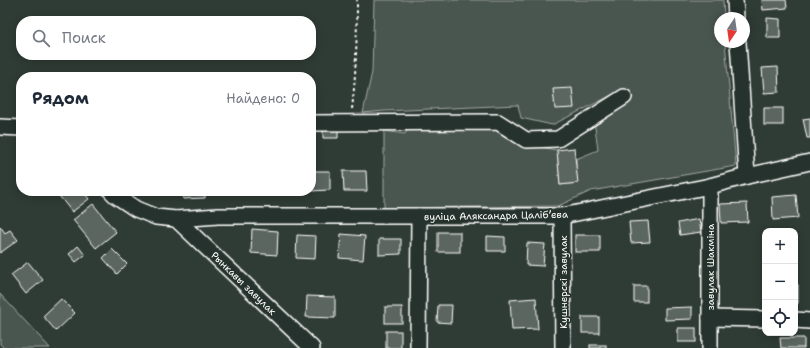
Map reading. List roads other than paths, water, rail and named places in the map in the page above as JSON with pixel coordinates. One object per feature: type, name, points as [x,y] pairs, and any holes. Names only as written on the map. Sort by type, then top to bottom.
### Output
[{"type":"street","points":[[735,0],[736,12]]},
{"type":"street","points":[[738,48],[747,176]]},
{"type":"street","points":[[316,123],[498,122],[526,140],[558,139],[624,97]]},
{"type":"street","points":[[0,127],[16,128]]},
{"type":"street","name":"вуліца Аляксандра Цалібʼева","points":[[118,196],[136,209],[156,217],[176,219],[218,216],[562,216],[710,186],[810,162]]},
{"type":"street","name":"завулак Шакміна","points":[[710,186],[710,348]]},
{"type":"street","points":[[418,348],[419,216]]},
{"type":"street","name":"Кушнерскі завулак","points":[[562,216],[563,348]]},
{"type":"street","name":"Рынкавы завулак","points":[[176,219],[312,348]]},
{"type":"street","points":[[710,318],[762,319]]},
{"type":"street","points":[[798,320],[810,320]]}]
